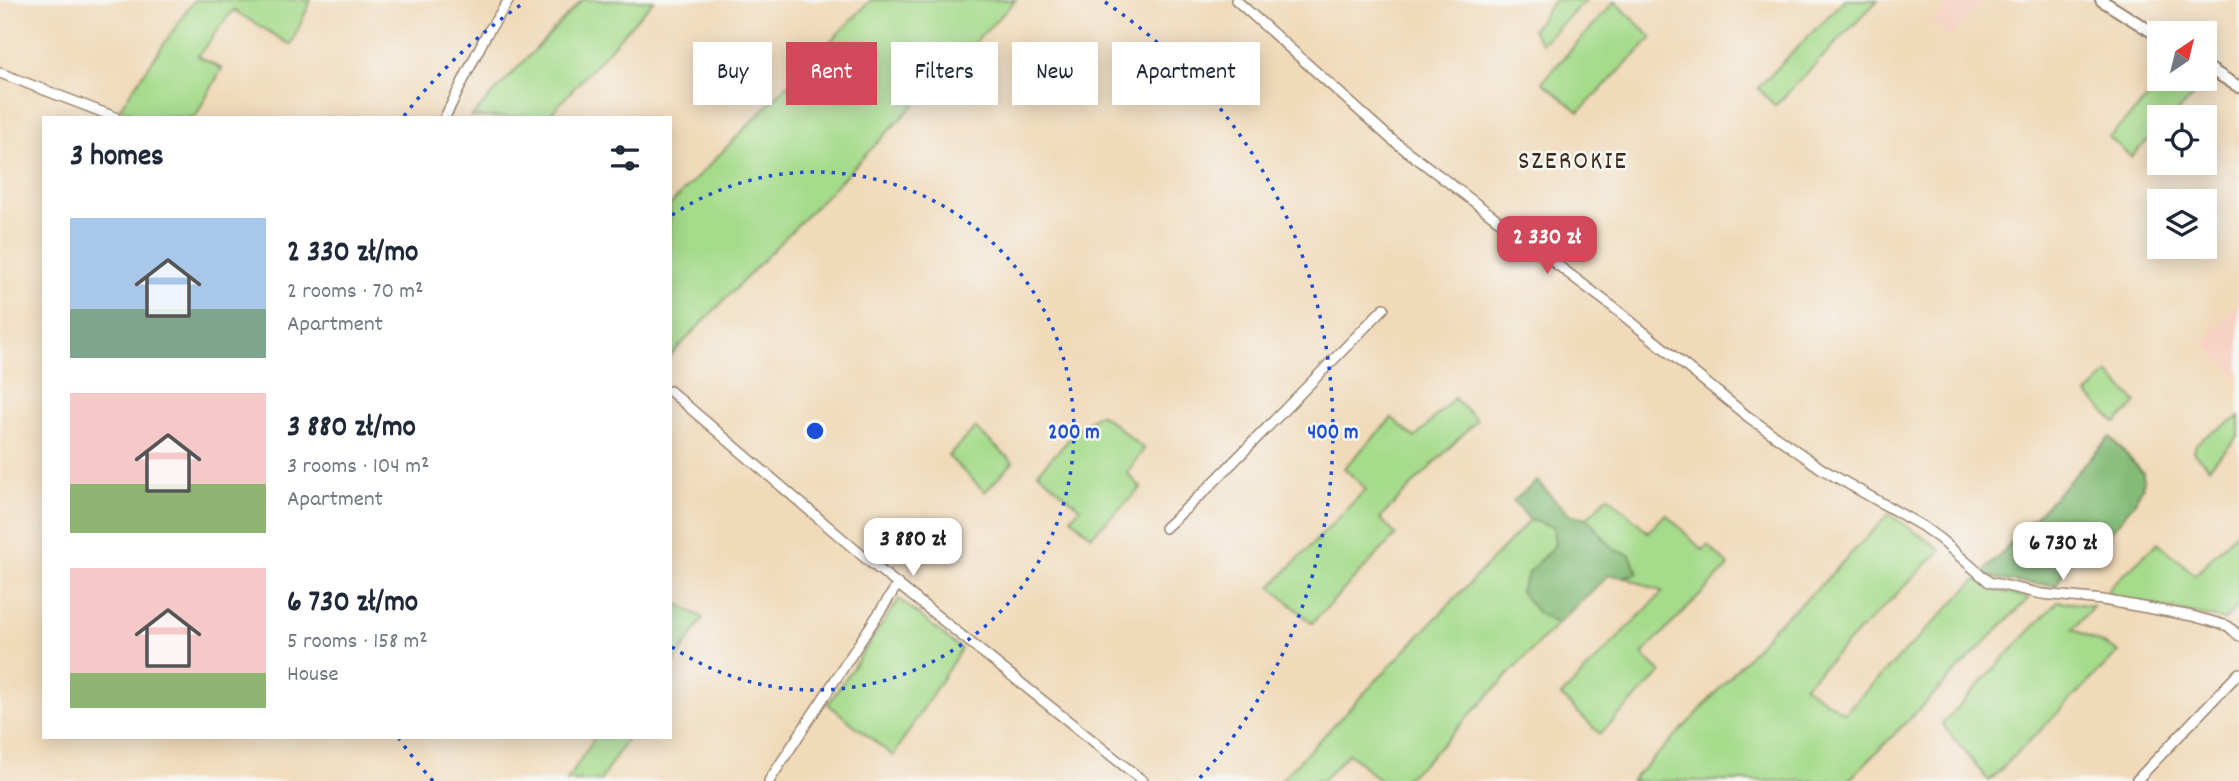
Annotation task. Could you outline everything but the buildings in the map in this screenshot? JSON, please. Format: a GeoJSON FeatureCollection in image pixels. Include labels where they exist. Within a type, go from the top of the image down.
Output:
{"type":"FeatureCollection","features":[{"type":"Feature","properties":{"kind":"main road"},"geometry":{"type":"LineString","coordinates":[[2101,0],[2147,29]]}},
{"type":"Feature","properties":{"kind":"main road"},"geometry":{"type":"LineString","coordinates":[[2217,73],[2239,87]]}},
{"type":"Feature","properties":{"kind":"street"},"geometry":{"type":"LineString","coordinates":[[445,116],[486,34],[509,0]]}},
{"type":"Feature","properties":{"kind":"street"},"geometry":{"type":"LineString","coordinates":[[1236,0],[1391,139],[1613,307],[1747,416],[1822,469],[1922,526],[1989,582],[2042,594],[2103,600],[2192,616],[2228,626],[2239,636]]}},
{"type":"Feature","properties":{"kind":"street"},"geometry":{"type":"LineString","coordinates":[[0,73],[112,116]]}},
{"type":"Feature","properties":{"kind":"street"},"geometry":{"type":"LineString","coordinates":[[1165,528],[1206,490],[1384,308]]}},
{"type":"Feature","properties":{"kind":"street"},"geometry":{"type":"LineString","coordinates":[[672,393],[898,584],[1143,781]]}},
{"type":"Feature","properties":{"kind":"street"},"geometry":{"type":"LineString","coordinates":[[769,781],[898,584]]}},
{"type":"Feature","properties":{"kind":"street"},"geometry":{"type":"LineString","coordinates":[[2136,781],[2239,673]]}},
{"type":"Feature","properties":{"kind":"shaded area"},"geometry":{"type":"Polygon","coordinates":[[[1953,0],[1985,0],[1949,38],[1933,21],[1953,0]]]}},
{"type":"Feature","properties":{"kind":"shaded area"},"geometry":{"type":"Polygon","coordinates":[[[2239,304],[2239,379],[2204,343],[2239,304]]]}},
{"type":"Feature","properties":{"kind":"green space"},"geometry":{"type":"Polygon","coordinates":[[[194,0],[311,0],[291,45],[233,10],[198,56],[222,69],[196,116],[138,116],[120,108],[194,0]]]}},
{"type":"Feature","properties":{"kind":"green space"},"geometry":{"type":"Polygon","coordinates":[[[582,0],[654,0],[549,116],[472,116],[582,0]]]}},
{"type":"Feature","properties":{"kind":"green space"},"geometry":{"type":"Polygon","coordinates":[[[871,0],[1016,0],[975,42],[891,42],[891,105],[914,105],[672,354],[672,203],[768,105],[772,105],[772,101],[786,87],[786,105],[877,105],[877,42],[830,42],[871,0]]]}},
{"type":"Feature","properties":{"kind":"green space"},"geometry":{"type":"Polygon","coordinates":[[[1555,0],[1586,0],[1542,43],[1532,30],[1555,0]]]}},
{"type":"Feature","properties":{"kind":"green space"},"geometry":{"type":"Polygon","coordinates":[[[1844,0],[1878,0],[1775,106],[1758,88],[1844,0]]]}},
{"type":"Feature","properties":{"kind":"green space"},"geometry":{"type":"Polygon","coordinates":[[[1615,1],[1652,38],[1579,112],[1542,82],[1615,1]]]}},
{"type":"Feature","properties":{"kind":"green space"},"geometry":{"type":"Polygon","coordinates":[[[2155,91],[2199,91],[2184,105],[2147,105],[2147,141],[2131,157],[2109,137],[2155,91]]]}},
{"type":"Feature","properties":{"kind":"green space"},"geometry":{"type":"Polygon","coordinates":[[[2108,373],[2137,403],[2116,423],[2087,394],[2108,373]]]}},
{"type":"Feature","properties":{"kind":"green space"},"geometry":{"type":"Polygon","coordinates":[[[1454,398],[1477,420],[1380,518],[1396,535],[1312,623],[1271,587],[1366,489],[1344,468],[1392,418],[1415,438],[1454,398]]]}},
{"type":"Feature","properties":{"kind":"green space"},"geometry":{"type":"Polygon","coordinates":[[[1099,414],[1144,449],[1127,473],[1141,488],[1091,536],[1071,518],[1080,508],[1038,472],[1083,425],[1099,414]]]}},
{"type":"Feature","properties":{"kind":"green space"},"geometry":{"type":"Polygon","coordinates":[[[2239,417],[2239,436],[2209,467],[2193,452],[2196,444],[2239,417]]]}},
{"type":"Feature","properties":{"kind":"green space"},"geometry":{"type":"Polygon","coordinates":[[[975,428],[1013,462],[985,492],[948,456],[975,428]]]}},
{"type":"Feature","properties":{"kind":"green space"},"geometry":{"type":"Polygon","coordinates":[[[2110,437],[2143,473],[2143,486],[2134,503],[2095,552],[2071,559],[2056,585],[2010,581],[1983,573],[2110,437]]]}},
{"type":"Feature","properties":{"kind":"green space"},"geometry":{"type":"Polygon","coordinates":[[[1537,481],[1568,514],[1587,518],[1613,549],[1630,555],[1638,573],[1624,577],[1609,575],[1557,624],[1537,612],[1520,591],[1529,572],[1555,545],[1553,527],[1530,520],[1513,501],[1537,481]]]}},
{"type":"Feature","properties":{"kind":"green space"},"geometry":{"type":"Polygon","coordinates":[[[1608,496],[1648,532],[1666,514],[1702,550],[1708,545],[1729,566],[1642,654],[1661,673],[1600,734],[1561,696],[1663,592],[1624,577],[1637,573],[1587,518],[1608,496]]]}},
{"type":"Feature","properties":{"kind":"green space"},"geometry":{"type":"Polygon","coordinates":[[[1889,514],[1941,550],[1804,686],[1844,713],[1976,580],[1991,589],[2029,598],[1848,781],[1631,781],[1696,715],[1775,626],[1815,591],[1889,514]]]}},
{"type":"Feature","properties":{"kind":"green space"},"geometry":{"type":"Polygon","coordinates":[[[1530,520],[1553,527],[1555,545],[1529,572],[1537,612],[1557,624],[1424,763],[1401,781],[1380,781],[1349,753],[1322,781],[1280,781],[1530,520]]]}},
{"type":"Feature","properties":{"kind":"green space"},"geometry":{"type":"Polygon","coordinates":[[[2239,529],[2239,604],[2225,620],[2110,597],[2108,589],[2158,542],[2195,575],[2239,529]]]}},
{"type":"Feature","properties":{"kind":"green space"},"geometry":{"type":"Polygon","coordinates":[[[899,599],[961,649],[893,756],[828,704],[899,599]]]}},
{"type":"Feature","properties":{"kind":"green space"},"geometry":{"type":"Polygon","coordinates":[[[2058,601],[2093,606],[2073,629],[2119,652],[1989,781],[1942,724],[2058,601]]]}},
{"type":"Feature","properties":{"kind":"green space"},"geometry":{"type":"Polygon","coordinates":[[[676,603],[703,618],[672,667],[672,608],[676,603]]]}},
{"type":"Feature","properties":{"kind":"green space"},"geometry":{"type":"Polygon","coordinates":[[[594,739],[627,739],[600,781],[567,781],[594,739]]]}},
{"type":"Feature","properties":{"kind":"district","name":"SZEROKIE"},"geometry":{"type":"Point","coordinates":[1573,162]}}]}
